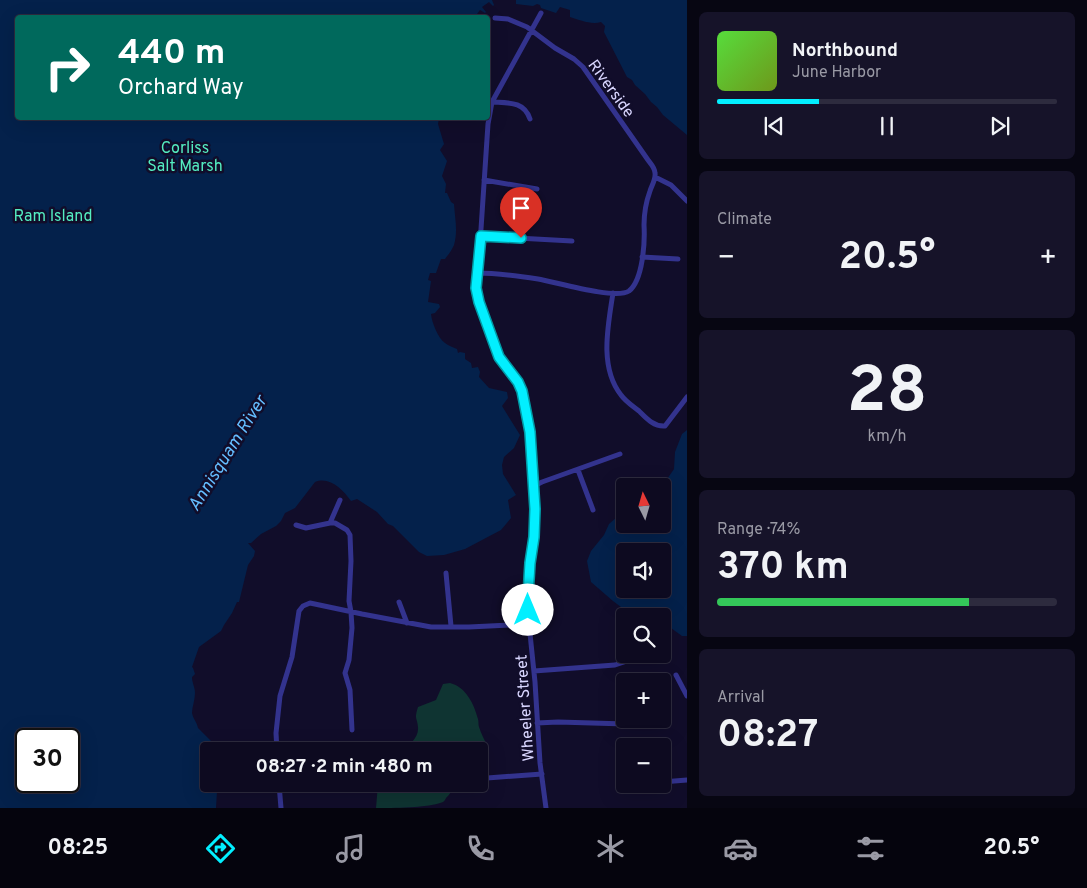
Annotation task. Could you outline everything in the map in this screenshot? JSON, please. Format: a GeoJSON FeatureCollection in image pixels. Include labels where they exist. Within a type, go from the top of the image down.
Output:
{"type":"FeatureCollection","features":[{"type":"Feature","properties":{"kind":"street","name":"Wheeler Street"},"geometry":{"type":"LineString","coordinates":[[490,113],[492,102],[541,13]]}},
{"type":"Feature","properties":{"kind":"street"},"geometry":{"type":"LineString","coordinates":[[494,18],[508,20],[532,30]]}},
{"type":"Feature","properties":{"kind":"street","name":"Riverside"},"geometry":{"type":"LineString","coordinates":[[532,30],[583,67],[648,160],[655,172],[655,177]]}},
{"type":"Feature","properties":{"kind":"street"},"geometry":{"type":"LineString","coordinates":[[492,102],[517,105],[525,109],[530,119]]}},
{"type":"Feature","properties":{"kind":"street","name":"Wheeler Street"},"geometry":{"type":"LineString","coordinates":[[489,120],[476,288],[479,302],[499,357],[518,382],[522,391],[530,432],[535,524],[528,596],[529,624],[546,808]]}},
{"type":"Feature","properties":{"kind":"street"},"geometry":{"type":"LineString","coordinates":[[477,274],[489,273],[541,280],[618,294],[626,292],[631,289],[637,278],[644,242],[645,210],[655,177],[671,185],[687,201]]}},
{"type":"Feature","properties":{"kind":"street"},"geometry":{"type":"LineString","coordinates":[[484,180],[537,189]]}},
{"type":"Feature","properties":{"kind":"street"},"geometry":{"type":"LineString","coordinates":[[481,236],[572,241]]}},
{"type":"Feature","properties":{"kind":"street"},"geometry":{"type":"LineString","coordinates":[[642,257],[678,259]]}},
{"type":"Feature","properties":{"kind":"street"},"geometry":{"type":"LineString","coordinates":[[613,293],[607,352],[611,376],[622,396],[650,422],[661,426],[665,426],[687,398]]}},
{"type":"Feature","properties":{"kind":"street"},"geometry":{"type":"LineString","coordinates":[[534,486],[620,454]]}},
{"type":"Feature","properties":{"kind":"street"},"geometry":{"type":"LineString","coordinates":[[578,470],[593,510]]}},
{"type":"Feature","properties":{"kind":"street"},"geometry":{"type":"LineString","coordinates":[[330,523],[340,500]]}},
{"type":"Feature","properties":{"kind":"street"},"geometry":{"type":"LineString","coordinates":[[296,525],[306,528],[330,523],[347,530],[350,535],[349,601],[351,645],[345,673],[350,690],[352,730]]}},
{"type":"Feature","properties":{"kind":"street"},"geometry":{"type":"LineString","coordinates":[[446,573],[451,626]]}},
{"type":"Feature","properties":{"kind":"street"},"geometry":{"type":"LineString","coordinates":[[399,602],[407,623]]}},
{"type":"Feature","properties":{"kind":"street"},"geometry":{"type":"LineString","coordinates":[[276,742],[280,696],[292,657],[299,611],[303,606],[310,603],[431,627],[529,624]]}},
{"type":"Feature","properties":{"kind":"street"},"geometry":{"type":"LineString","coordinates":[[534,671],[621,663]]}},
{"type":"Feature","properties":{"kind":"street"},"geometry":{"type":"LineString","coordinates":[[676,675],[687,696]]}},
{"type":"Feature","properties":{"kind":"street"},"geometry":{"type":"LineString","coordinates":[[537,723],[616,724]]}},
{"type":"Feature","properties":{"kind":"street"},"geometry":{"type":"LineString","coordinates":[[488,778],[542,774]]}},
{"type":"Feature","properties":{"kind":"street"},"geometry":{"type":"LineString","coordinates":[[671,781],[687,780]]}},
{"type":"Feature","properties":{"kind":"street"},"geometry":{"type":"LineString","coordinates":[[280,792],[281,808]]}},
{"type":"Feature","properties":{"kind":"green space"},"geometry":{"type":"Polygon","coordinates":[[[450,683],[456,685],[465,692],[472,702],[485,742],[412,742],[418,731],[416,716],[418,707],[436,700],[443,684],[450,683]]]}},
{"type":"Feature","properties":{"kind":"green space"},"geometry":{"type":"Polygon","coordinates":[[[377,792],[451,792],[444,801],[437,804],[376,808],[377,792]]]}},
{"type":"Feature","properties":{"kind":"water","name":"Annisquam River"},"geometry":{"type":"Polygon","coordinates":[[[0,0],[492,0],[493,6],[489,2],[482,7],[486,12],[480,10],[476,15],[15,15],[15,120],[439,120],[438,124],[444,144],[440,150],[447,161],[442,176],[446,184],[445,193],[447,193],[454,204],[456,230],[452,249],[445,259],[441,259],[436,273],[430,273],[428,280],[431,281],[428,302],[439,304],[440,307],[435,313],[431,314],[442,341],[457,349],[458,353],[465,353],[465,359],[471,363],[472,368],[478,367],[479,377],[489,388],[507,392],[508,398],[502,406],[520,435],[514,448],[504,457],[502,465],[503,474],[516,495],[508,500],[511,518],[501,530],[465,549],[444,555],[427,556],[419,552],[377,512],[357,499],[351,501],[331,482],[321,481],[315,482],[295,508],[285,513],[276,526],[261,534],[251,543],[248,543],[255,551],[248,565],[239,602],[237,602],[221,631],[199,647],[192,667],[195,674],[192,677],[195,693],[193,715],[198,728],[212,742],[200,742],[200,792],[217,792],[216,808],[0,808],[0,0]]]}},
{"type":"Feature","properties":{"kind":"water"},"geometry":{"type":"Polygon","coordinates":[[[516,0],[687,0],[687,135],[663,115],[632,80],[627,77],[604,32],[605,26],[601,22],[589,23],[570,17],[570,10],[560,7],[556,13],[541,8],[537,4],[533,6],[516,4],[516,0]]]}},
{"type":"Feature","properties":{"kind":"water"},"geometry":{"type":"Polygon","coordinates":[[[687,430],[687,636],[682,636],[671,628],[671,608],[622,608],[613,601],[591,582],[587,561],[591,551],[604,535],[609,524],[616,518],[616,533],[671,533],[671,478],[668,478],[674,469],[675,452],[682,434],[687,430]]]}},
{"type":"Feature","properties":{"kind":"route"},"geometry":{"type":"LineString","coordinates":[[521,238],[481,236],[476,288],[484,318],[499,357],[518,382],[522,391],[530,432],[535,509],[528,610]]}},
{"type":"Feature","properties":{"kind":"park label","name":"Corliss Salt Marsh"},"geometry":{"type":"Point","coordinates":[185,156]}},
{"type":"Feature","properties":{"kind":"park label","name":"Ram Island"},"geometry":{"type":"Point","coordinates":[53,215]}}]}
